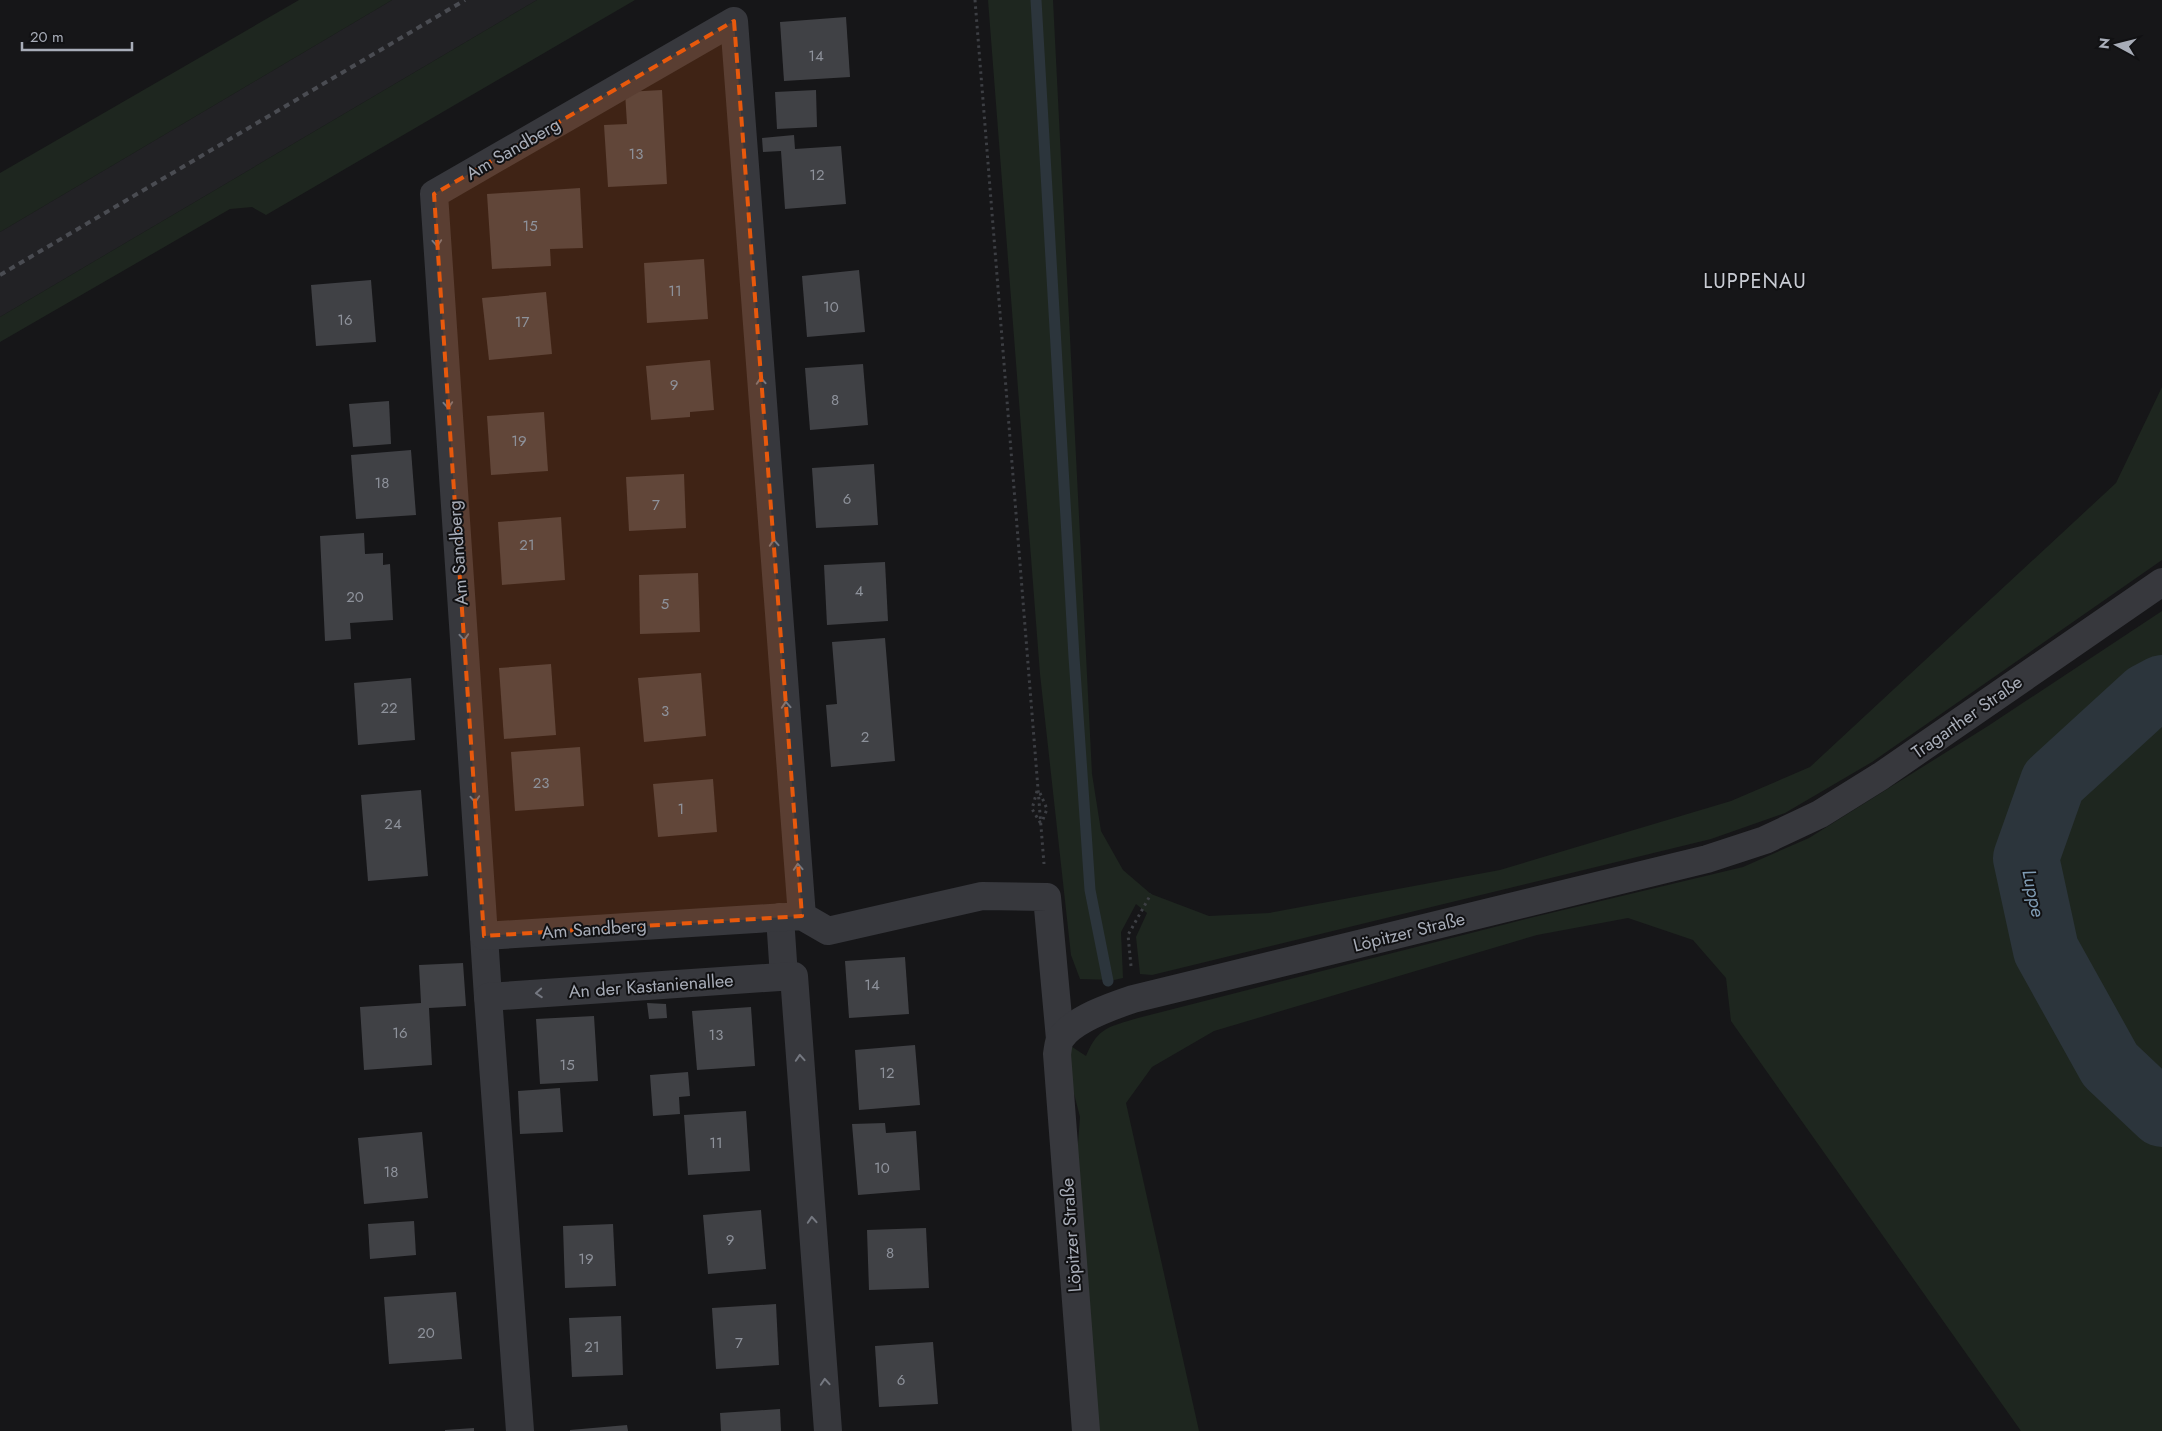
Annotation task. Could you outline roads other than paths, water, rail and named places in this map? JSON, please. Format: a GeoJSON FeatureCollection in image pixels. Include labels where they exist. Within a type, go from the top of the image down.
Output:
{"type":"FeatureCollection","features":[{"type":"Feature","properties":{"kind":"street","name":"Am Sandberg"},"geometry":{"type":"LineString","coordinates":[[734,21],[791,917],[484,936],[434,194],[734,21]]}},
{"type":"Feature","properties":{"kind":"street","name":"Tragarther Straße"},"geometry":{"type":"LineString","coordinates":[[1766,840],[1820,814],[1881,776],[2162,582]]}},
{"type":"Feature","properties":{"kind":"street","name":"Löpitzer Straße"},"geometry":{"type":"LineString","coordinates":[[1060,1039],[1077,1024],[1110,1007],[1133,999],[1707,859],[1766,840]]}},
{"type":"Feature","properties":{"kind":"street","name":"Löpitzer Straße"},"geometry":{"type":"LineString","coordinates":[[791,917],[828,931],[982,896],[1047,897],[1060,1039],[1057,1054],[1086,1431]]}},
{"type":"Feature","properties":{"kind":"street"},"geometry":{"type":"LineString","coordinates":[[791,917],[784,977],[794,976],[828,1431]]}},
{"type":"Feature","properties":{"kind":"street"},"geometry":{"type":"LineString","coordinates":[[484,936],[520,1431]]}},
{"type":"Feature","properties":{"kind":"street","name":"An der Kastanienallee"},"geometry":{"type":"LineString","coordinates":[[488,997],[784,977]]}},
{"type":"Feature","properties":{"kind":"waterway"},"geometry":{"type":"LineString","coordinates":[[1036,0],[1074,657],[1090,890],[1108,981]]}},
{"type":"Feature","properties":{"kind":"waterway","name":"Luppe"},"geometry":{"type":"LineString","coordinates":[[2162,688],[2147,696],[2053,782],[2026,858],[2046,950],[2110,1065],[2162,1114]]}},
{"type":"Feature","properties":{"kind":"railway"},"geometry":{"type":"LineString","coordinates":[[0,275],[465,0]]}},
{"type":"Feature","properties":{"kind":"district","name":"LUPPENAU"},"geometry":{"type":"Point","coordinates":[1755,281]}}]}
